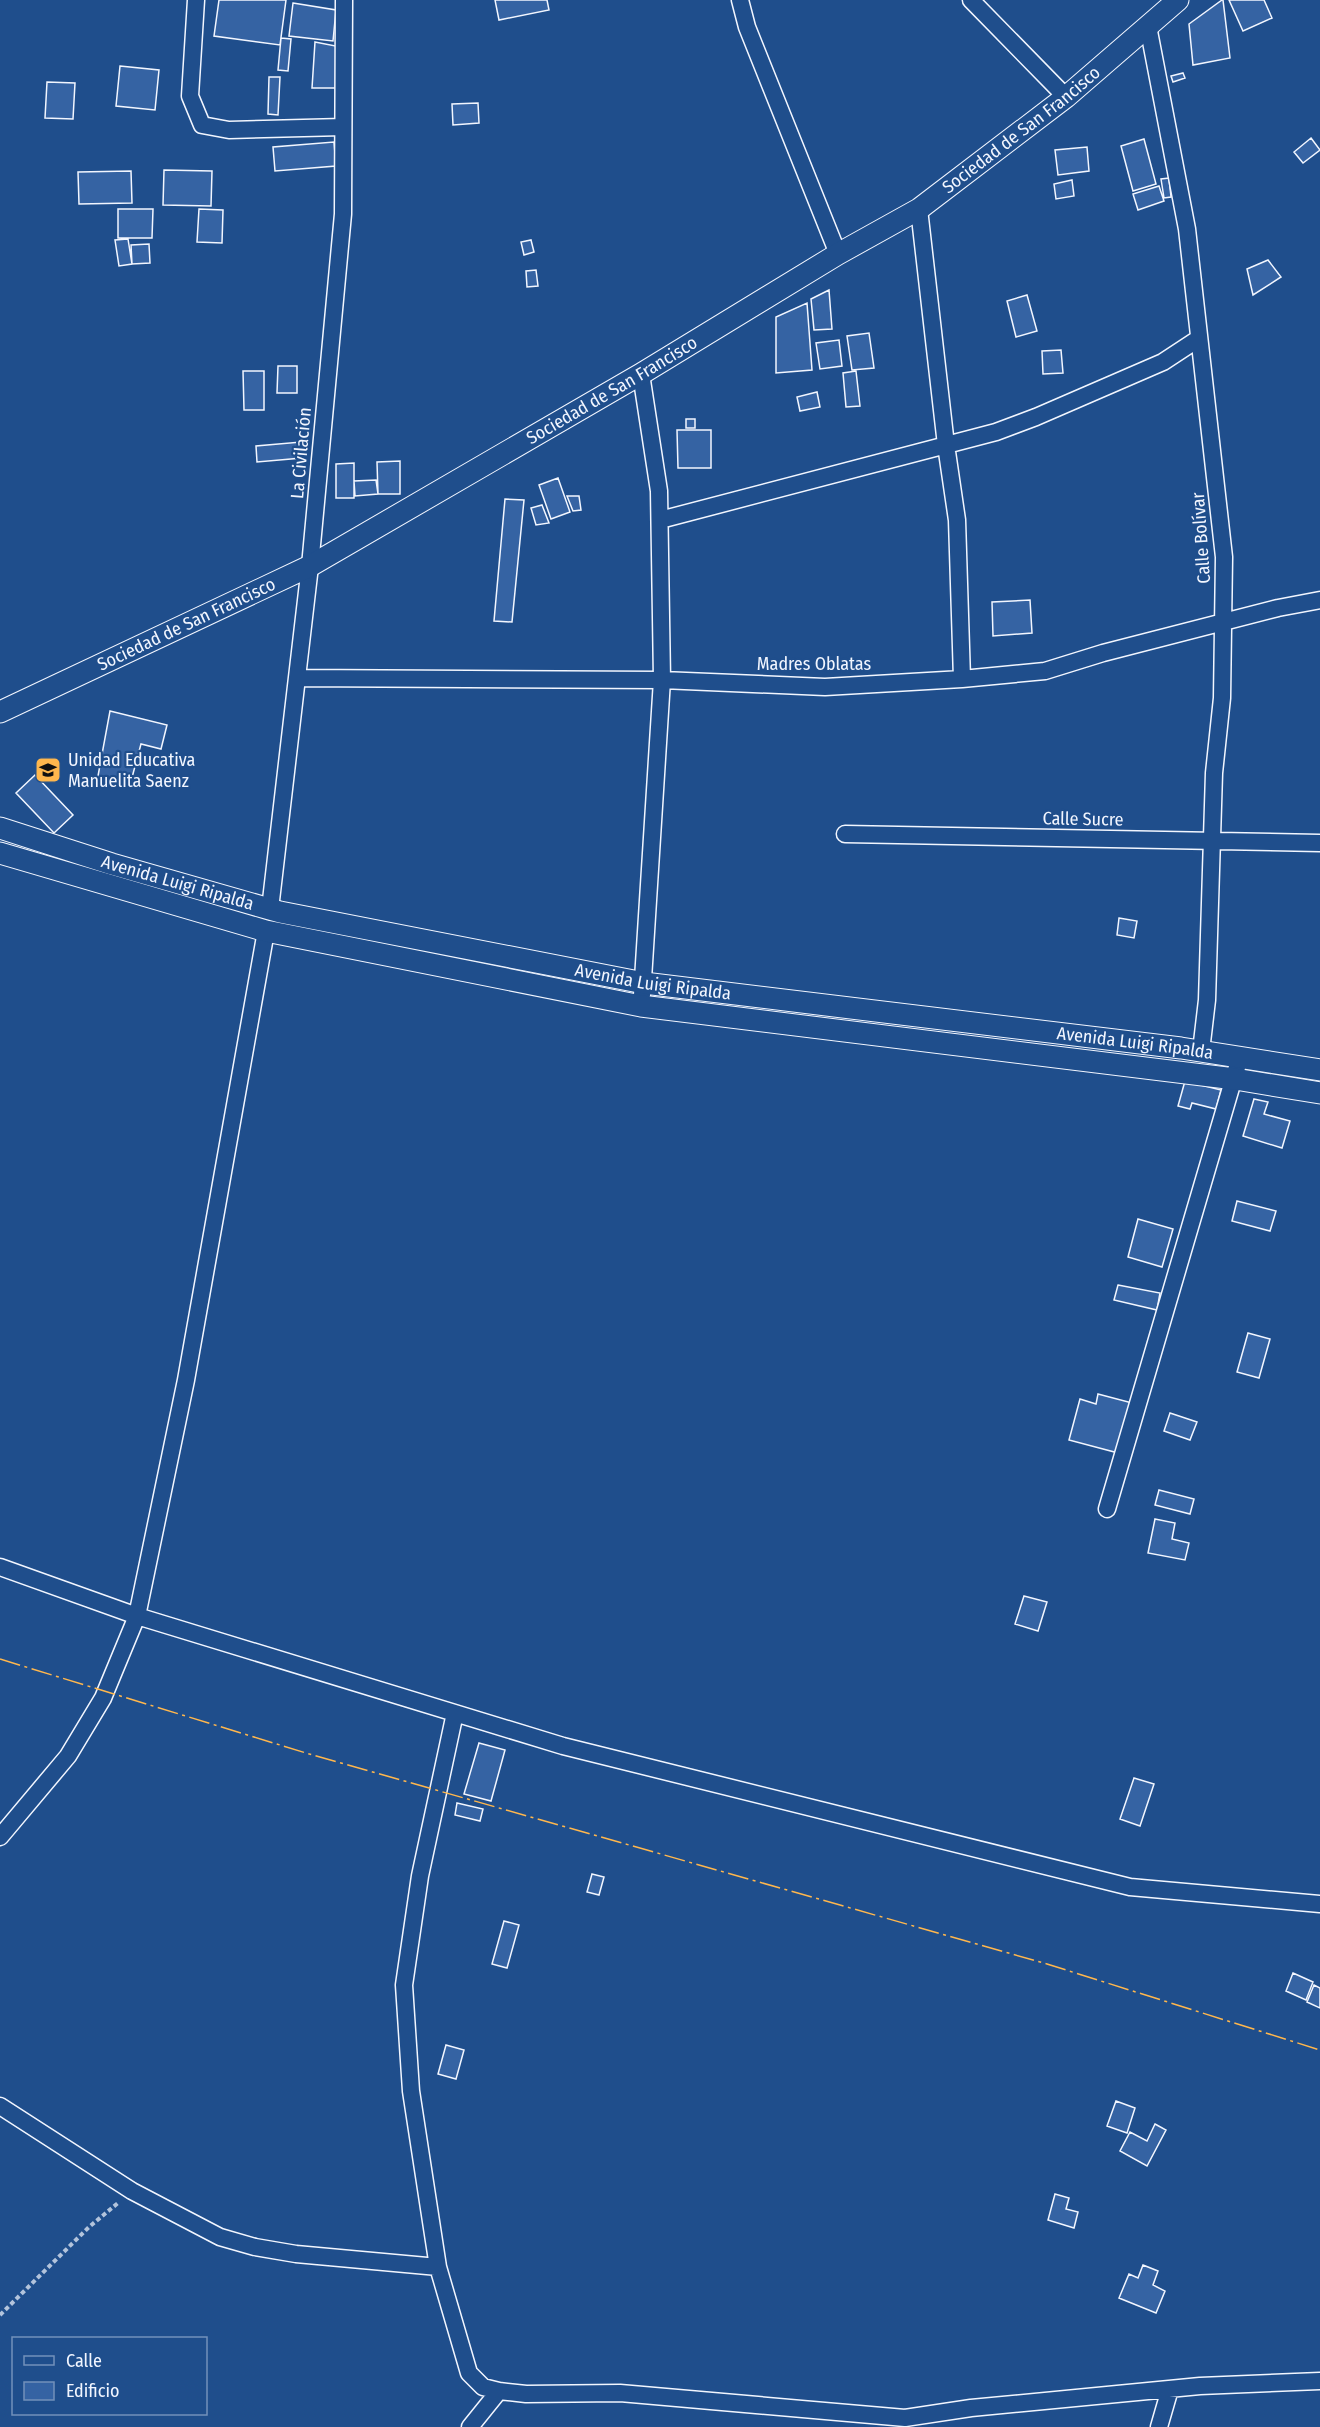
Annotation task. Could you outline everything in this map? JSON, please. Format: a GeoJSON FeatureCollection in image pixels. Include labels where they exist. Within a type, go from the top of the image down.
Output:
{"type":"FeatureCollection","features":[{"type":"Feature","properties":{"kind":"street"},"geometry":{"type":"LineString","coordinates":[[196,0],[190,96],[202,125],[229,130],[343,127]]}},
{"type":"Feature","properties":{"kind":"street","name":"La Civilación"},"geometry":{"type":"LineString","coordinates":[[270,909],[310,566],[343,214],[344,0]]}},
{"type":"Feature","properties":{"kind":"street"},"geometry":{"type":"LineString","coordinates":[[740,0],[747,27],[838,254]]}},
{"type":"Feature","properties":{"kind":"street"},"geometry":{"type":"LineString","coordinates":[[971,0],[1066,97]]}},
{"type":"Feature","properties":{"kind":"street","name":"Sociedad de San Francisco"},"geometry":{"type":"LineString","coordinates":[[0,712],[310,566],[641,374],[838,254],[919,209],[1066,97],[1178,0]]}},
{"type":"Feature","properties":{"kind":"street","name":"Calle Bolívar"},"geometry":{"type":"LineString","coordinates":[[1148,26],[1187,229],[1224,557],[1225,622],[1222,698],[1214,773],[1207,1000],[1201,1051]]}},
{"type":"Feature","properties":{"kind":"street"},"geometry":{"type":"LineString","coordinates":[[919,209],[946,445],[957,520],[962,680]]}},
{"type":"Feature","properties":{"kind":"street"},"geometry":{"type":"LineString","coordinates":[[660,520],[996,432],[1163,362],[1198,339]]}},
{"type":"Feature","properties":{"kind":"street"},"geometry":{"type":"LineString","coordinates":[[641,374],[659,491],[662,680],[641,1006]]}},
{"type":"Feature","properties":{"kind":"street","name":"Madres Oblatas"},"geometry":{"type":"LineString","coordinates":[[297,678],[662,680],[825,687],[962,680],[1045,671],[1278,608],[1320,600]]}},
{"type":"Feature","properties":{"kind":"street","name":"Avenida Luigi Ripalda"},"geometry":{"type":"LineString","coordinates":[[0,828],[112,864],[270,909],[644,983],[1201,1051],[1320,1070]]}},
{"type":"Feature","properties":{"kind":"street","name":"Calle Sucre"},"geometry":{"type":"LineString","coordinates":[[844,834],[1320,843]]}},
{"type":"Feature","properties":{"kind":"street","name":"Avenida Luigi Ripalda"},"geometry":{"type":"LineString","coordinates":[[0,853],[266,931],[641,1006],[1235,1079],[1320,1093]]}},
{"type":"Feature","properties":{"kind":"street"},"geometry":{"type":"LineString","coordinates":[[0,1837],[68,1756],[103,1698],[137,1616],[186,1380],[266,931]]}},
{"type":"Feature","properties":{"kind":"street"},"geometry":{"type":"LineString","coordinates":[[1107,1509],[1240,1057]]}},
{"type":"Feature","properties":{"kind":"street"},"geometry":{"type":"LineString","coordinates":[[0,1568],[137,1616],[563,1746],[1130,1887],[1320,1904]]}},
{"type":"Feature","properties":{"kind":"street"},"geometry":{"type":"LineString","coordinates":[[455,1713],[420,1876],[404,1985],[411,2091],[438,2267],[470,2373],[483,2387],[526,2394],[620,2393],[904,2423],[971,2408],[1170,2389],[1320,2381]]}},
{"type":"Feature","properties":{"kind":"street"},"geometry":{"type":"LineString","coordinates":[[0,2106],[132,2191],[220,2237],[255,2247],[296,2254],[438,2267]]}},
{"type":"Feature","properties":{"kind":"street"},"geometry":{"type":"LineString","coordinates":[[1159,2427],[1170,2389]]}},
{"type":"Feature","properties":{"kind":"street"},"geometry":{"type":"LineString","coordinates":[[470,2427],[499,2391]]}},
{"type":"Feature","properties":{"kind":"path"},"geometry":{"type":"LineString","coordinates":[[0,2315],[89,2227],[132,2191]]}},
{"type":"Feature","properties":{"kind":"building"},"geometry":{"type":"Polygon","coordinates":[[[219,0],[286,0],[280,45],[214,36],[219,0]]]}},
{"type":"Feature","properties":{"kind":"building"},"geometry":{"type":"Polygon","coordinates":[[[495,0],[547,0],[549,10],[499,20],[495,0]]]}},
{"type":"Feature","properties":{"kind":"building"},"geometry":{"type":"Polygon","coordinates":[[[1222,0],[1230,58],[1193,65],[1189,24],[1222,0]]]}},
{"type":"Feature","properties":{"kind":"building"},"geometry":{"type":"Polygon","coordinates":[[[1229,0],[1264,0],[1272,18],[1243,31],[1229,0]]]}},
{"type":"Feature","properties":{"kind":"building"},"geometry":{"type":"Polygon","coordinates":[[[293,3],[336,10],[333,41],[289,36],[293,3]]]}},
{"type":"Feature","properties":{"kind":"building"},"geometry":{"type":"Polygon","coordinates":[[[281,38],[291,39],[288,71],[278,70],[281,38]]]}},
{"type":"Feature","properties":{"kind":"building"},"geometry":{"type":"Polygon","coordinates":[[[315,42],[341,47],[342,88],[312,88],[315,42]]]}},
{"type":"Feature","properties":{"kind":"building"},"geometry":{"type":"Polygon","coordinates":[[[120,66],[159,70],[155,110],[116,106],[120,66]]]}},
{"type":"Feature","properties":{"kind":"building"},"geometry":{"type":"Polygon","coordinates":[[[1183,73],[1185,78],[1173,82],[1171,76],[1183,73]]]}},
{"type":"Feature","properties":{"kind":"building"},"geometry":{"type":"Polygon","coordinates":[[[269,77],[280,77],[278,115],[268,114],[269,77]]]}},
{"type":"Feature","properties":{"kind":"building"},"geometry":{"type":"Polygon","coordinates":[[[47,82],[75,83],[73,119],[45,118],[47,82]]]}},
{"type":"Feature","properties":{"kind":"building"},"geometry":{"type":"Polygon","coordinates":[[[478,103],[479,123],[453,125],[452,104],[478,103]]]}},
{"type":"Feature","properties":{"kind":"building"},"geometry":{"type":"Polygon","coordinates":[[[1311,138],[1320,150],[1303,163],[1294,152],[1311,138]]]}},
{"type":"Feature","properties":{"kind":"building"},"geometry":{"type":"Polygon","coordinates":[[[1144,139],[1156,184],[1133,191],[1121,146],[1144,139]]]}},
{"type":"Feature","properties":{"kind":"building"},"geometry":{"type":"Polygon","coordinates":[[[334,142],[336,166],[275,171],[273,147],[334,142]]]}},
{"type":"Feature","properties":{"kind":"building"},"geometry":{"type":"Polygon","coordinates":[[[1087,147],[1089,171],[1058,175],[1055,150],[1087,147]]]}},
{"type":"Feature","properties":{"kind":"building"},"geometry":{"type":"Polygon","coordinates":[[[164,170],[212,171],[211,206],[163,205],[164,170]]]}},
{"type":"Feature","properties":{"kind":"building"},"geometry":{"type":"Polygon","coordinates":[[[131,171],[132,203],[79,204],[78,172],[131,171]]]}},
{"type":"Feature","properties":{"kind":"building"},"geometry":{"type":"Polygon","coordinates":[[[1169,178],[1171,197],[1164,198],[1161,179],[1169,178]]]}},
{"type":"Feature","properties":{"kind":"building"},"geometry":{"type":"Polygon","coordinates":[[[1072,180],[1074,196],[1056,199],[1054,184],[1072,180]]]}},
{"type":"Feature","properties":{"kind":"building"},"geometry":{"type":"Polygon","coordinates":[[[1159,186],[1164,201],[1138,210],[1133,194],[1159,186]]]}},
{"type":"Feature","properties":{"kind":"building"},"geometry":{"type":"Polygon","coordinates":[[[118,209],[153,209],[152,238],[118,238],[118,209]]]}},
{"type":"Feature","properties":{"kind":"building"},"geometry":{"type":"Polygon","coordinates":[[[199,209],[223,210],[222,243],[197,242],[199,209]]]}},
{"type":"Feature","properties":{"kind":"building"},"geometry":{"type":"Polygon","coordinates":[[[128,239],[132,264],[119,266],[115,240],[128,239]]]}},
{"type":"Feature","properties":{"kind":"building"},"geometry":{"type":"Polygon","coordinates":[[[531,240],[534,252],[524,255],[521,242],[531,240]]]}},
{"type":"Feature","properties":{"kind":"building"},"geometry":{"type":"Polygon","coordinates":[[[149,244],[150,263],[132,264],[131,245],[149,244]]]}},
{"type":"Feature","properties":{"kind":"building"},"geometry":{"type":"Polygon","coordinates":[[[1268,260],[1281,277],[1253,295],[1247,269],[1268,260]]]}},
{"type":"Feature","properties":{"kind":"building"},"geometry":{"type":"Polygon","coordinates":[[[536,270],[538,286],[527,287],[526,271],[536,270]]]}},
{"type":"Feature","properties":{"kind":"building"},"geometry":{"type":"Polygon","coordinates":[[[829,290],[832,329],[814,330],[811,299],[829,290]]]}},
{"type":"Feature","properties":{"kind":"building"},"geometry":{"type":"Polygon","coordinates":[[[1027,295],[1037,331],[1016,337],[1007,301],[1027,295]]]}},
{"type":"Feature","properties":{"kind":"building"},"geometry":{"type":"Polygon","coordinates":[[[807,303],[812,370],[776,373],[776,317],[807,303]]]}},
{"type":"Feature","properties":{"kind":"building"},"geometry":{"type":"Polygon","coordinates":[[[869,333],[874,368],[852,370],[847,336],[869,333]]]}},
{"type":"Feature","properties":{"kind":"building"},"geometry":{"type":"Polygon","coordinates":[[[839,340],[842,366],[820,369],[816,343],[839,340]]]}},
{"type":"Feature","properties":{"kind":"building"},"geometry":{"type":"Polygon","coordinates":[[[1061,350],[1063,373],[1043,374],[1042,351],[1061,350]]]}},
{"type":"Feature","properties":{"kind":"building"},"geometry":{"type":"Polygon","coordinates":[[[278,366],[297,366],[297,393],[277,393],[278,366]]]}},
{"type":"Feature","properties":{"kind":"building"},"geometry":{"type":"Polygon","coordinates":[[[243,371],[264,371],[264,410],[244,410],[243,371]]]}},
{"type":"Feature","properties":{"kind":"building"},"geometry":{"type":"Polygon","coordinates":[[[856,371],[860,406],[846,407],[843,373],[856,371]]]}},
{"type":"Feature","properties":{"kind":"building"},"geometry":{"type":"Polygon","coordinates":[[[817,392],[820,407],[800,411],[797,397],[817,392]]]}},
{"type":"Feature","properties":{"kind":"building"},"geometry":{"type":"Polygon","coordinates":[[[686,419],[695,419],[695,428],[686,428],[686,419]]]}},
{"type":"Feature","properties":{"kind":"building"},"geometry":{"type":"Polygon","coordinates":[[[677,430],[711,430],[711,468],[678,468],[677,430]]]}},
{"type":"Feature","properties":{"kind":"building"},"geometry":{"type":"Polygon","coordinates":[[[301,442],[302,458],[257,462],[256,446],[301,442]]]}},
{"type":"Feature","properties":{"kind":"building"},"geometry":{"type":"Polygon","coordinates":[[[400,461],[400,494],[378,494],[377,462],[400,461]]]}},
{"type":"Feature","properties":{"kind":"building"},"geometry":{"type":"Polygon","coordinates":[[[354,463],[354,498],[336,498],[336,464],[354,463]]]}},
{"type":"Feature","properties":{"kind":"building"},"geometry":{"type":"Polygon","coordinates":[[[558,478],[570,512],[551,519],[539,485],[558,478]]]}},
{"type":"Feature","properties":{"kind":"building"},"geometry":{"type":"Polygon","coordinates":[[[376,480],[378,494],[355,496],[354,481],[376,480]]]}},
{"type":"Feature","properties":{"kind":"building"},"geometry":{"type":"Polygon","coordinates":[[[567,496],[579,496],[581,510],[573,511],[567,496]]]}},
{"type":"Feature","properties":{"kind":"building"},"geometry":{"type":"Polygon","coordinates":[[[505,499],[524,500],[512,622],[494,621],[505,499]]]}},
{"type":"Feature","properties":{"kind":"building"},"geometry":{"type":"Polygon","coordinates":[[[542,505],[549,523],[536,525],[531,508],[542,505]]]}},
{"type":"Feature","properties":{"kind":"building"},"geometry":{"type":"Polygon","coordinates":[[[1030,600],[1032,633],[993,636],[992,602],[1030,600]]]}},
{"type":"Feature","properties":{"kind":"building"},"geometry":{"type":"Polygon","coordinates":[[[110,711],[167,725],[161,749],[141,744],[130,785],[98,776],[110,711]]]}},
{"type":"Feature","properties":{"kind":"building"},"geometry":{"type":"Polygon","coordinates":[[[35,775],[73,815],[54,833],[16,793],[35,775]]]}},
{"type":"Feature","properties":{"kind":"building"},"geometry":{"type":"Polygon","coordinates":[[[1119,918],[1137,921],[1134,938],[1117,935],[1119,918]]]}},
{"type":"Feature","properties":{"kind":"building"},"geometry":{"type":"Polygon","coordinates":[[[1185,1081],[1221,1090],[1216,1109],[1192,1103],[1190,1109],[1178,1106],[1185,1081]]]}},
{"type":"Feature","properties":{"kind":"building"},"geometry":{"type":"Polygon","coordinates":[[[1254,1099],[1268,1102],[1264,1114],[1290,1121],[1282,1148],[1243,1136],[1254,1099]]]}},
{"type":"Feature","properties":{"kind":"building"},"geometry":{"type":"Polygon","coordinates":[[[1237,1201],[1276,1211],[1270,1231],[1232,1221],[1237,1201]]]}},
{"type":"Feature","properties":{"kind":"building"},"geometry":{"type":"Polygon","coordinates":[[[1138,1219],[1173,1229],[1162,1267],[1128,1257],[1138,1219]]]}},
{"type":"Feature","properties":{"kind":"building"},"geometry":{"type":"Polygon","coordinates":[[[1118,1285],[1160,1293],[1157,1310],[1114,1300],[1118,1285]]]}},
{"type":"Feature","properties":{"kind":"building"},"geometry":{"type":"Polygon","coordinates":[[[1248,1333],[1270,1339],[1259,1378],[1237,1372],[1248,1333]]]}},
{"type":"Feature","properties":{"kind":"building"},"geometry":{"type":"Polygon","coordinates":[[[1098,1394],[1136,1404],[1122,1454],[1069,1440],[1080,1399],[1096,1404],[1098,1394]]]}},
{"type":"Feature","properties":{"kind":"building"},"geometry":{"type":"Polygon","coordinates":[[[1170,1413],[1197,1422],[1190,1440],[1164,1431],[1170,1413]]]}},
{"type":"Feature","properties":{"kind":"building"},"geometry":{"type":"Polygon","coordinates":[[[1159,1490],[1194,1499],[1190,1514],[1155,1505],[1159,1490]]]}},
{"type":"Feature","properties":{"kind":"building"},"geometry":{"type":"Polygon","coordinates":[[[1155,1519],[1175,1523],[1172,1539],[1189,1543],[1185,1560],[1148,1553],[1155,1519]]]}},
{"type":"Feature","properties":{"kind":"building"},"geometry":{"type":"Polygon","coordinates":[[[1024,1596],[1047,1602],[1038,1631],[1015,1624],[1024,1596]]]}},
{"type":"Feature","properties":{"kind":"building"},"geometry":{"type":"Polygon","coordinates":[[[479,1743],[505,1750],[491,1801],[464,1794],[479,1743]]]}},
{"type":"Feature","properties":{"kind":"building"},"geometry":{"type":"Polygon","coordinates":[[[1134,1778],[1154,1784],[1140,1826],[1120,1819],[1134,1778]]]}},
{"type":"Feature","properties":{"kind":"building"},"geometry":{"type":"Polygon","coordinates":[[[457,1803],[483,1809],[480,1821],[455,1815],[457,1803]]]}},
{"type":"Feature","properties":{"kind":"building"},"geometry":{"type":"Polygon","coordinates":[[[592,1874],[604,1877],[599,1895],[587,1892],[592,1874]]]}},
{"type":"Feature","properties":{"kind":"building"},"geometry":{"type":"Polygon","coordinates":[[[504,1921],[519,1925],[507,1968],[492,1964],[504,1921]]]}},
{"type":"Feature","properties":{"kind":"building"},"geometry":{"type":"Polygon","coordinates":[[[1293,1973],[1313,1982],[1306,2000],[1286,1991],[1293,1973]]]}},
{"type":"Feature","properties":{"kind":"building"},"geometry":{"type":"Polygon","coordinates":[[[1314,1985],[1320,1988],[1320,2008],[1307,2002],[1314,1985]]]}},
{"type":"Feature","properties":{"kind":"building"},"geometry":{"type":"Polygon","coordinates":[[[446,2045],[464,2050],[456,2079],[438,2074],[446,2045]]]}},
{"type":"Feature","properties":{"kind":"building"},"geometry":{"type":"Polygon","coordinates":[[[1116,2101],[1135,2108],[1127,2133],[1107,2126],[1116,2101]]]}},
{"type":"Feature","properties":{"kind":"building"},"geometry":{"type":"Polygon","coordinates":[[[1155,2124],[1166,2130],[1147,2166],[1120,2151],[1130,2132],[1147,2141],[1155,2124]]]}},
{"type":"Feature","properties":{"kind":"building"},"geometry":{"type":"Polygon","coordinates":[[[1055,2194],[1069,2198],[1066,2209],[1078,2212],[1074,2228],[1048,2220],[1055,2194]]]}},
{"type":"Feature","properties":{"kind":"building"},"geometry":{"type":"Polygon","coordinates":[[[1143,2265],[1158,2271],[1153,2285],[1165,2291],[1156,2313],[1119,2298],[1129,2274],[1138,2278],[1143,2265]]]}},
{"type":"Feature","properties":{"kind":"power"},"geometry":{"type":"LineString","coordinates":[[0,1659],[306,1753],[1047,1964],[1320,2050]]}},
{"type":"Feature","properties":{"kind":"place","name":"Unidad Educativa Manuelita Saenz"},"geometry":{"type":"Point","coordinates":[48,770]}}]}
